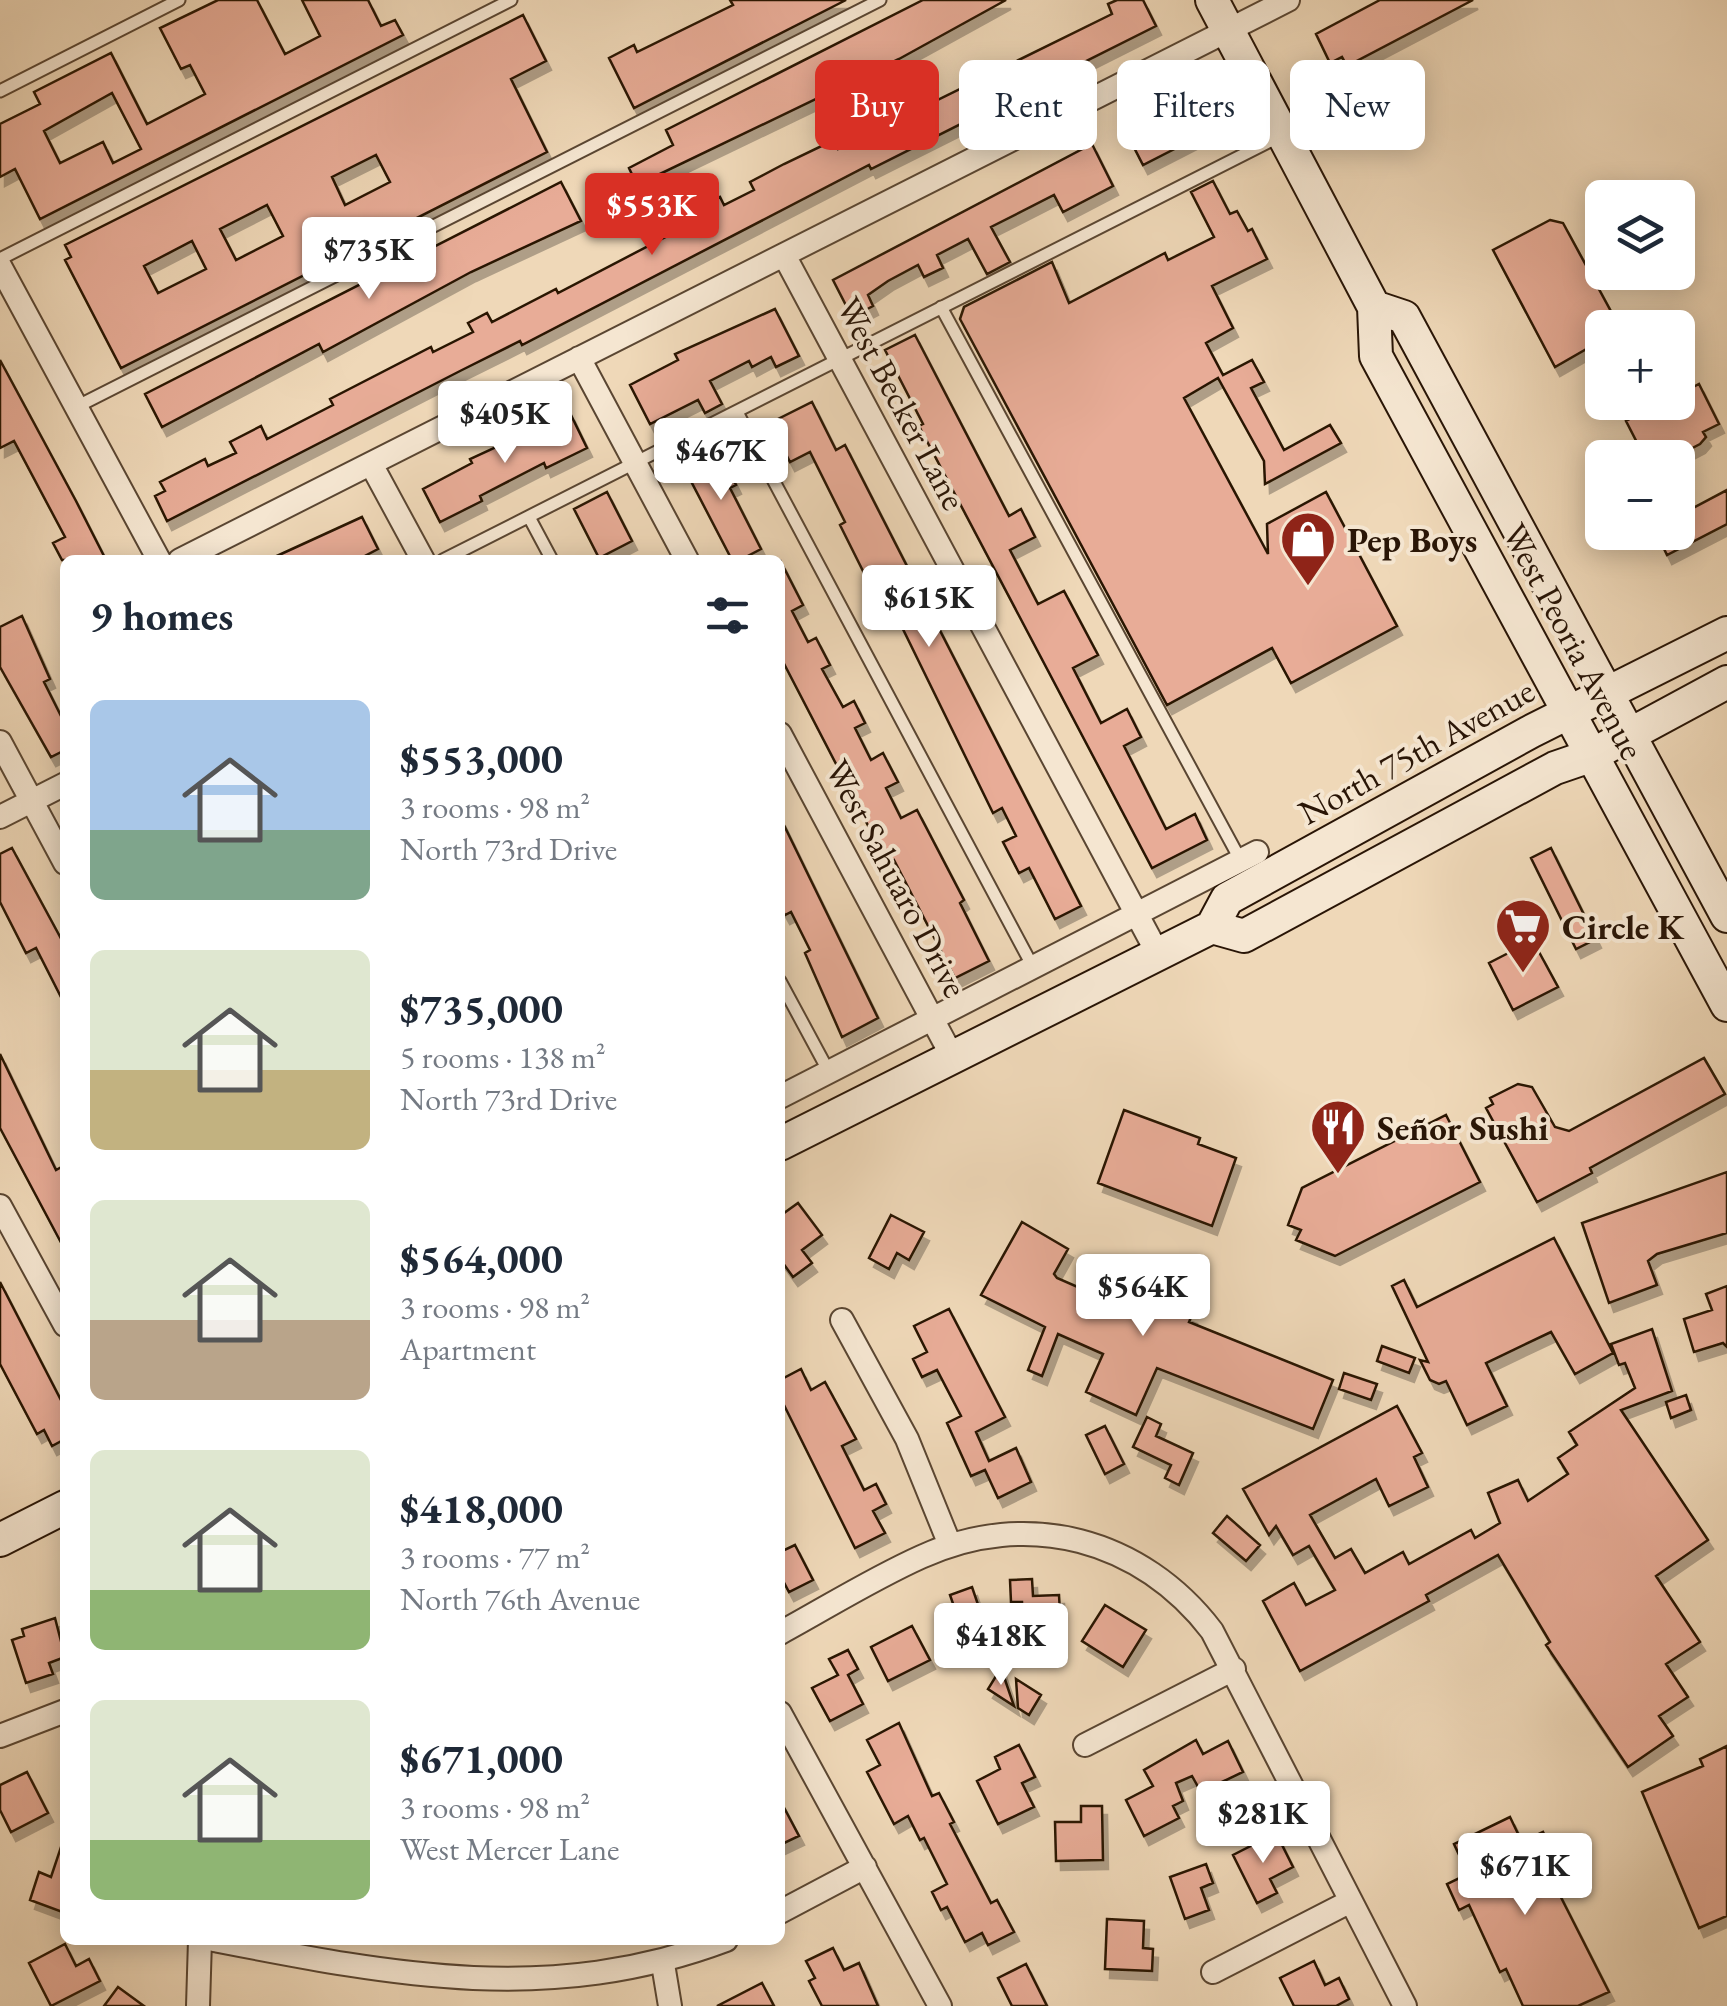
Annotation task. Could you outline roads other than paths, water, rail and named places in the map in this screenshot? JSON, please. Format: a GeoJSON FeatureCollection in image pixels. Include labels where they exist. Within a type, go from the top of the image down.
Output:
{"type":"FeatureCollection","features":[{"type":"Feature","properties":{"kind":"main road","name":"West Peoria Avenue"},"geometry":{"type":"LineString","coordinates":[[1212,0],[1374,307],[1376,356],[1727,1005]]}},
{"type":"Feature","properties":{"kind":"main road","name":"West Peoria Avenue"},"geometry":{"type":"LineString","coordinates":[[1374,307],[1404,317],[1727,916]]}},
{"type":"Feature","properties":{"kind":"main road"},"geometry":{"type":"LineString","coordinates":[[1411,422],[1451,400]]}},
{"type":"Feature","properties":{"kind":"main road","name":"North 75th Avenue"},"geometry":{"type":"LineString","coordinates":[[785,1141],[1212,928],[1227,899],[1567,714],[1727,634]]}},
{"type":"Feature","properties":{"kind":"main road"},"geometry":{"type":"LineString","coordinates":[[1254,931],[1555,768],[1590,756],[1727,682]]}},
{"type":"Feature","properties":{"kind":"main road"},"geometry":{"type":"LineString","coordinates":[[1254,931],[1259,912],[1304,877],[1301,860]]}},
{"type":"Feature","properties":{"kind":"main road","name":"North 75th Avenue"},"geometry":{"type":"LineString","coordinates":[[1212,928],[1244,936],[1254,931]]}},
{"type":"Feature","properties":{"kind":"main road"},"geometry":{"type":"LineString","coordinates":[[0,1540],[60,1510]]}},
{"type":"Feature","properties":{"kind":"street"},"geometry":{"type":"LineString","coordinates":[[190,555],[1228,30],[1273,3]]}},
{"type":"Feature","properties":{"kind":"street","name":"West Becker Lane"},"geometry":{"type":"LineString","coordinates":[[784,255],[1158,954]]}},
{"type":"Feature","properties":{"kind":"street"},"geometry":{"type":"LineString","coordinates":[[0,263],[155,555]]}},
{"type":"Feature","properties":{"kind":"street"},"geometry":{"type":"LineString","coordinates":[[579,358],[684,555]]}},
{"type":"Feature","properties":{"kind":"street"},"geometry":{"type":"LineString","coordinates":[[371,464],[419,555]]}},
{"type":"Feature","properties":{"kind":"street"},"geometry":{"type":"LineString","coordinates":[[0,742],[60,854]]}},
{"type":"Feature","properties":{"kind":"street","name":"West Sahuaro Drive"},"geometry":{"type":"LineString","coordinates":[[785,743],[952,1056]]}},
{"type":"Feature","properties":{"kind":"street"},"geometry":{"type":"LineString","coordinates":[[0,817],[60,787]]}},
{"type":"Feature","properties":{"kind":"street"},"geometry":{"type":"LineString","coordinates":[[785,1094],[1249,856]]}},
{"type":"Feature","properties":{"kind":"street"},"geometry":{"type":"LineString","coordinates":[[0,1206],[60,1317]]}},
{"type":"Feature","properties":{"kind":"street"},"geometry":{"type":"LineString","coordinates":[[842,1320],[907,1439],[950,1546]]}},
{"type":"Feature","properties":{"kind":"street"},"geometry":{"type":"LineString","coordinates":[[785,1631],[950,1546],[986,1536],[1039,1532],[1102,1546],[1162,1580],[1193,1606],[1234,1669],[1405,2006]]}},
{"type":"Feature","properties":{"kind":"street"},"geometry":{"type":"LineString","coordinates":[[1084,1745],[1234,1669]]}},
{"type":"Feature","properties":{"kind":"street"},"geometry":{"type":"LineString","coordinates":[[0,1736],[60,1713]]}},
{"type":"Feature","properties":{"kind":"street"},"geometry":{"type":"LineString","coordinates":[[785,1721],[940,2006]]}},
{"type":"Feature","properties":{"kind":"street"},"geometry":{"type":"LineString","coordinates":[[785,1909],[865,1867]]}},
{"type":"Feature","properties":{"kind":"street"},"geometry":{"type":"LineString","coordinates":[[1213,1972],[1352,1901]]}},
{"type":"Feature","properties":{"kind":"street"},"geometry":{"type":"LineString","coordinates":[[198,2006],[200,1945]]}},
{"type":"Feature","properties":{"kind":"street"},"geometry":{"type":"LineString","coordinates":[[242,1945],[467,1985],[570,1985],[663,1964],[713,1945]]}},
{"type":"Feature","properties":{"kind":"street"},"geometry":{"type":"LineString","coordinates":[[663,1964],[670,2006]]}},
{"type":"Feature","properties":{"kind":"lane"},"geometry":{"type":"LineString","coordinates":[[0,91],[179,0]]}},
{"type":"Feature","properties":{"kind":"lane"},"geometry":{"type":"LineString","coordinates":[[0,263],[511,0]]}},
{"type":"Feature","properties":{"kind":"lane"},"geometry":{"type":"LineString","coordinates":[[76,408],[880,0]]}},
{"type":"Feature","properties":{"kind":"lane"},"geometry":{"type":"LineString","coordinates":[[453,555],[1284,134]]}},
{"type":"Feature","properties":{"kind":"lane"},"geometry":{"type":"LineString","coordinates":[[941,307],[1249,856]]}},
{"type":"Feature","properties":{"kind":"lane"},"geometry":{"type":"LineString","coordinates":[[737,412],[1033,967]]}},
{"type":"Feature","properties":{"kind":"lane"},"geometry":{"type":"LineString","coordinates":[[528,517],[549,555]]}},
{"type":"Feature","properties":{"kind":"lane"},"geometry":{"type":"LineString","coordinates":[[785,990],[829,1072]]}},
{"type":"Feature","properties":{"kind":"place","name":"Pep Boys"},"geometry":{"type":"Point","coordinates":[1308,588]}},
{"type":"Feature","properties":{"kind":"place","name":"Circle K"},"geometry":{"type":"Point","coordinates":[1523,975]}},
{"type":"Feature","properties":{"kind":"place","name":"Señor Sushi"},"geometry":{"type":"Point","coordinates":[1338,1176]}}]}
